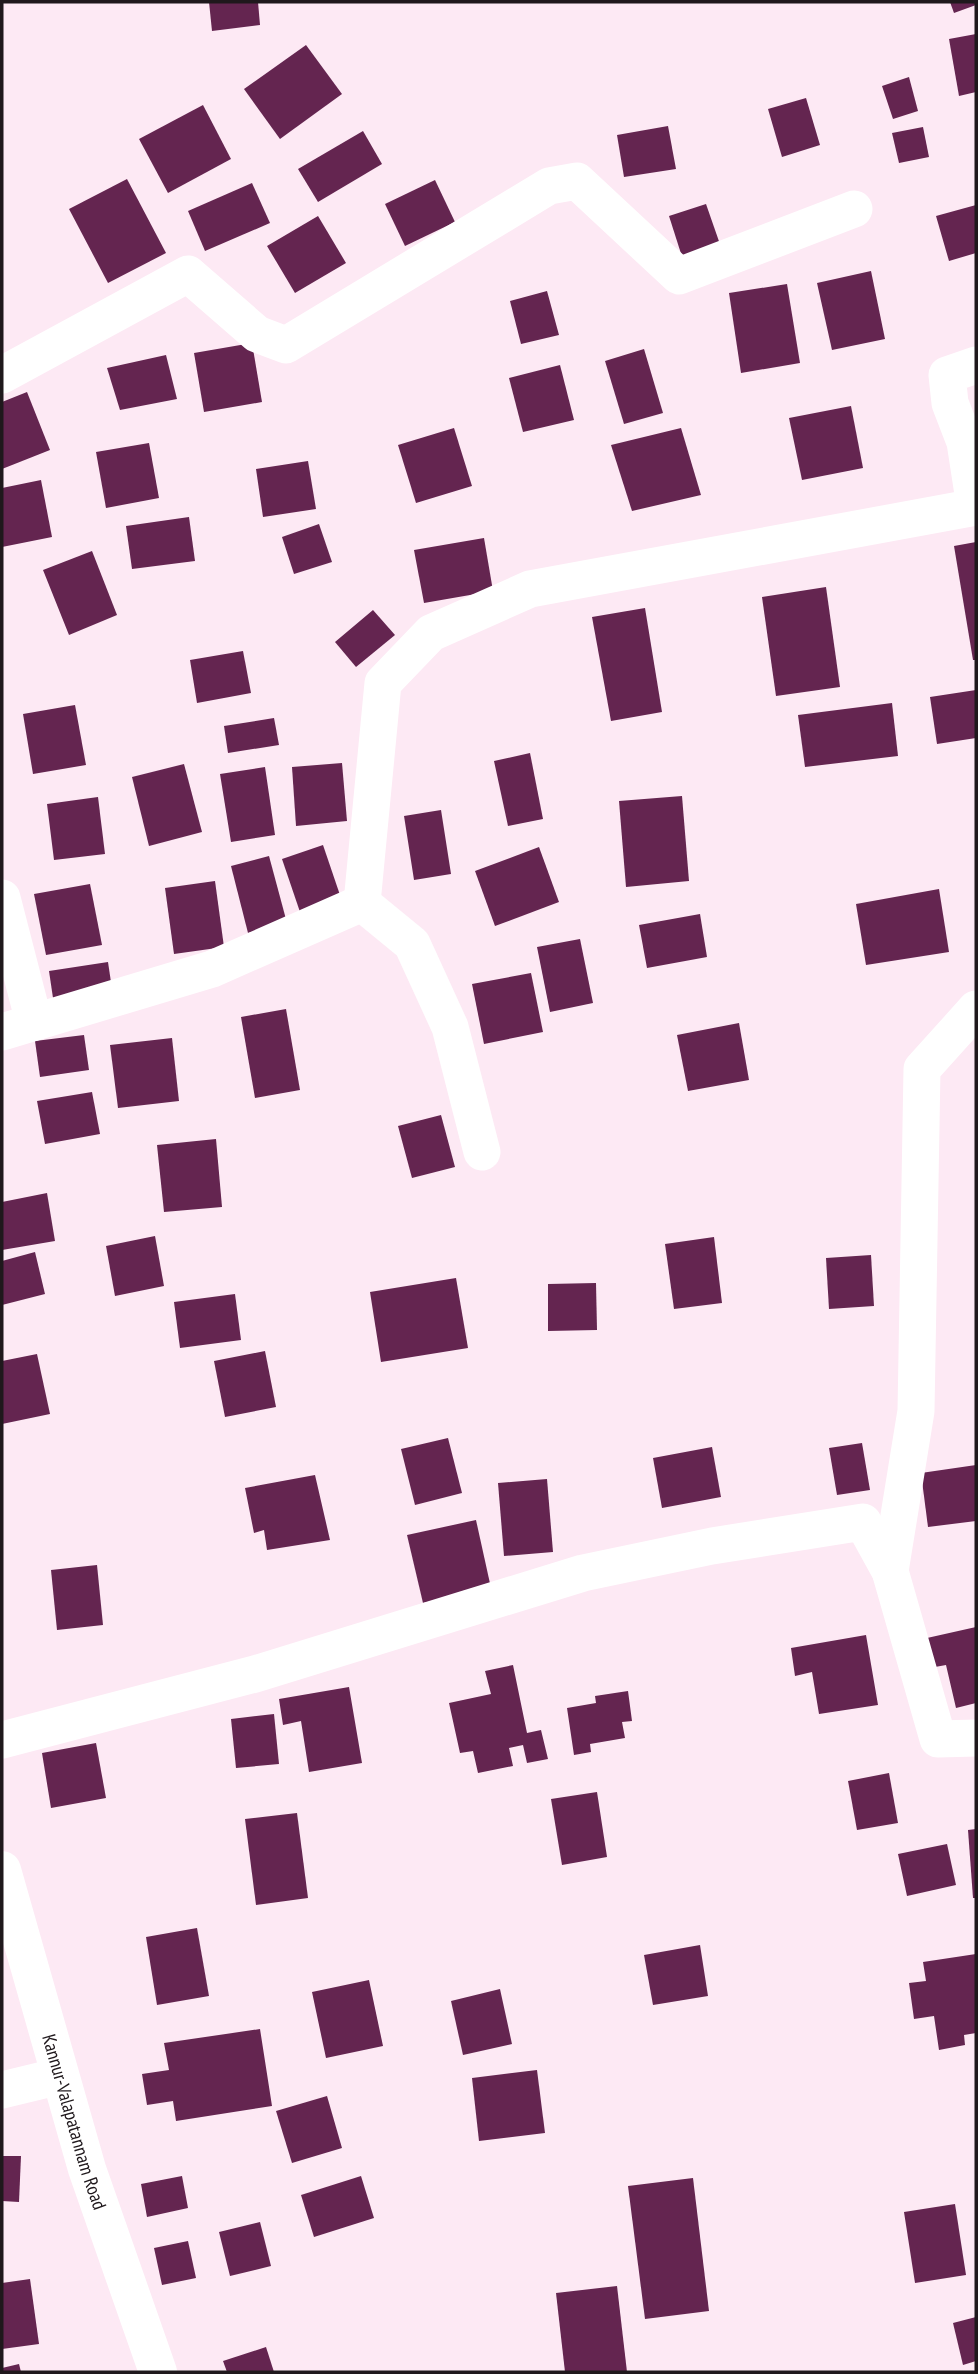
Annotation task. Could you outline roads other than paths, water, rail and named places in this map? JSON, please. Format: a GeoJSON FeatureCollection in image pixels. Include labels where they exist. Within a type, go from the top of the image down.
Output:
{"type":"FeatureCollection","features":[{"type":"Feature","properties":{"kind":"main road","name":"Kannur-Valapatannam Road"},"geometry":{"type":"LineString","coordinates":[[2,1870],[87,2169],[158,2372]]}},
{"type":"Feature","properties":{"kind":"street"},"geometry":{"type":"LineString","coordinates":[[2,375],[188,274],[257,334],[286,345],[550,186],[577,181],[679,276],[854,209]]}},
{"type":"Feature","properties":{"kind":"street"},"geometry":{"type":"LineString","coordinates":[[362,903],[383,683],[431,633],[530,589],[976,507],[965,442],[950,403],[947,375],[976,365]]}},
{"type":"Feature","properties":{"kind":"street"},"geometry":{"type":"LineString","coordinates":[[2,898],[18,1027],[212,969],[362,903]]}},
{"type":"Feature","properties":{"kind":"street"},"geometry":{"type":"LineString","coordinates":[[362,903],[412,944],[450,1027],[482,1152]]}},
{"type":"Feature","properties":{"kind":"street"},"geometry":{"type":"LineString","coordinates":[[890,1571],[916,1411],[922,1069],[976,1009]]}},
{"type":"Feature","properties":{"kind":"street"},"geometry":{"type":"LineString","coordinates":[[2,1740],[255,1674],[583,1573],[712,1546],[863,1522],[890,1571],[938,1739],[976,1738]]}},
{"type":"Feature","properties":{"kind":"street"},"geometry":{"type":"LineString","coordinates":[[2,2090],[60,2076]]}}]}
